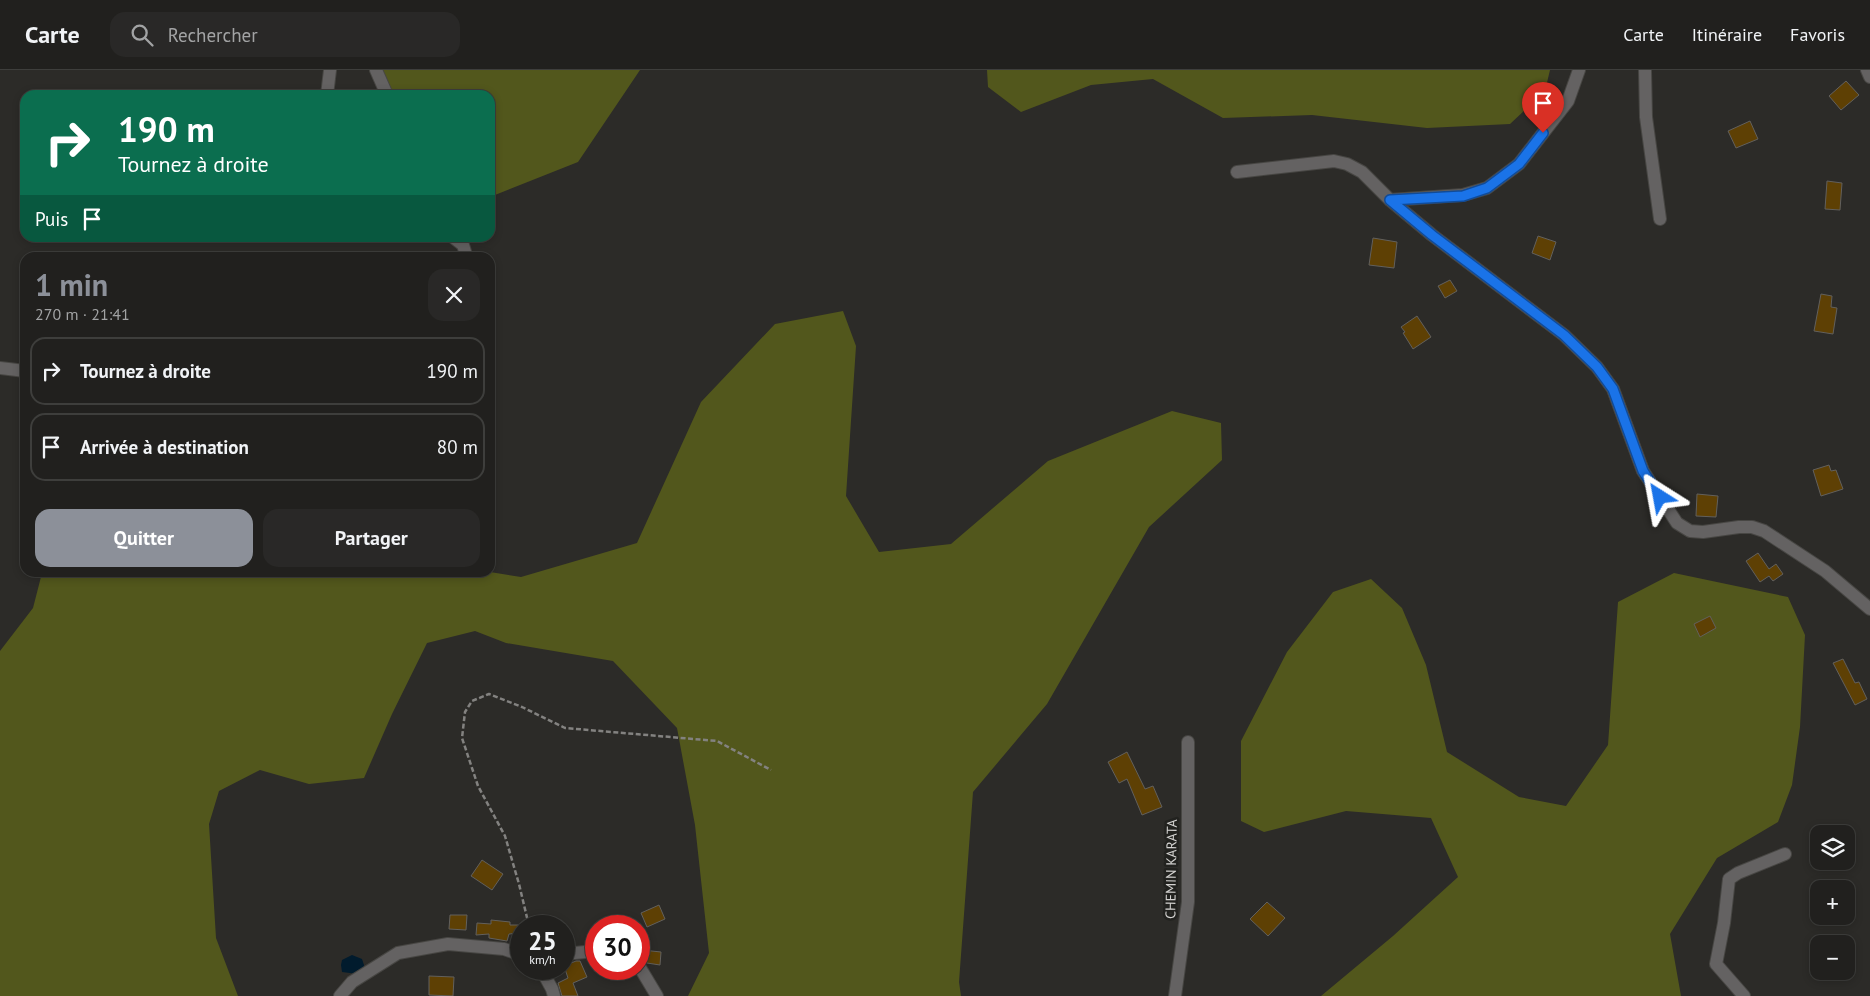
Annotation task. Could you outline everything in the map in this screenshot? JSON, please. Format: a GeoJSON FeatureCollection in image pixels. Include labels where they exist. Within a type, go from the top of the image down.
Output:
{"type":"FeatureCollection","features":[{"type":"Feature","properties":{"kind":"street"},"geometry":{"type":"LineString","coordinates":[[328,90],[330,70]]}},
{"type":"Feature","properties":{"kind":"street"},"geometry":{"type":"LineString","coordinates":[[376,70],[385,90]]}},
{"type":"Feature","properties":{"kind":"street"},"geometry":{"type":"LineString","coordinates":[[1390,200],[1463,196],[1487,188],[1519,164],[1568,102],[1580,70]]}},
{"type":"Feature","properties":{"kind":"street"},"geometry":{"type":"LineString","coordinates":[[1645,70],[1646,117],[1660,220]]}},
{"type":"Feature","properties":{"kind":"street"},"geometry":{"type":"LineString","coordinates":[[1867,70],[1870,77]]}},
{"type":"Feature","properties":{"kind":"street"},"geometry":{"type":"LineString","coordinates":[[1237,172],[1334,161],[1347,164],[1362,172],[1390,200],[1432,235],[1564,335],[1597,367],[1613,389],[1643,471],[1677,522],[1690,531],[1703,532],[1739,526],[1752,527],[1764,531],[1825,571],[1870,609]]}},
{"type":"Feature","properties":{"kind":"street"},"geometry":{"type":"LineString","coordinates":[[0,368],[20,371]]}},
{"type":"Feature","properties":{"kind":"street","name":"CHEMIN KARATA"},"geometry":{"type":"LineString","coordinates":[[1175,996],[1188,902],[1188,742]]}},
{"type":"Feature","properties":{"kind":"street"},"geometry":{"type":"LineString","coordinates":[[1744,996],[1716,964],[1724,923],[1729,879],[1738,873],[1785,854]]}},
{"type":"Feature","properties":{"kind":"street"},"geometry":{"type":"LineString","coordinates":[[340,996],[352,982],[398,953],[448,944],[510,951]]}},
{"type":"Feature","properties":{"kind":"street"},"geometry":{"type":"LineString","coordinates":[[547,980],[554,996]]}},
{"type":"Feature","properties":{"kind":"street"},"geometry":{"type":"LineString","coordinates":[[647,980],[657,996]]}},
{"type":"Feature","properties":{"kind":"path"},"geometry":{"type":"LineString","coordinates":[[526,915],[505,836],[478,786],[462,738],[464,712],[472,701],[489,694],[522,707],[565,728],[717,741],[771,770]]}},
{"type":"Feature","properties":{"kind":"green space"},"geometry":{"type":"Polygon","coordinates":[[[369,70],[640,70],[578,162],[495,195],[495,90],[379,90],[369,70]]]}},
{"type":"Feature","properties":{"kind":"green space"},"geometry":{"type":"Polygon","coordinates":[[[987,70],[1550,70],[1545,91],[1510,124],[1427,128],[1312,115],[1223,118],[1153,79],[1091,85],[1021,112],[988,87],[987,70]]]}},
{"type":"Feature","properties":{"kind":"green space"},"geometry":{"type":"Polygon","coordinates":[[[843,311],[856,346],[846,496],[879,552],[951,544],[1048,461],[1172,411],[1221,423],[1222,460],[1149,527],[1047,704],[973,792],[959,982],[961,996],[688,996],[709,953],[695,825],[677,728],[613,661],[506,643],[475,631],[427,643],[392,714],[364,778],[309,784],[260,770],[219,791],[209,824],[216,938],[238,996],[0,996],[0,651],[33,608],[41,577],[495,577],[495,573],[521,577],[637,543],[701,402],[775,324],[843,311]]]}},
{"type":"Feature","properties":{"kind":"green space"},"geometry":{"type":"Polygon","coordinates":[[[1674,573],[1788,597],[1805,635],[1800,727],[1792,785],[1778,822],[1717,858],[1670,934],[1681,996],[1321,996],[1393,936],[1458,877],[1431,818],[1346,811],[1264,832],[1241,821],[1241,741],[1287,652],[1333,592],[1371,579],[1402,608],[1426,665],[1447,752],[1519,797],[1566,806],[1608,745],[1618,602],[1674,573]]]}},
{"type":"Feature","properties":{"kind":"water"},"geometry":{"type":"Polygon","coordinates":[[[352,955],[362,959],[364,973],[342,972],[342,960],[352,955]]]}},
{"type":"Feature","properties":{"kind":"building"},"geometry":{"type":"Polygon","coordinates":[[[1846,81],[1859,95],[1841,110],[1829,96],[1846,81]]]}},
{"type":"Feature","properties":{"kind":"building"},"geometry":{"type":"Polygon","coordinates":[[[1750,121],[1758,139],[1736,148],[1728,131],[1750,121]]]}},
{"type":"Feature","properties":{"kind":"building"},"geometry":{"type":"Polygon","coordinates":[[[1827,181],[1842,183],[1840,210],[1825,209],[1827,181]]]}},
{"type":"Feature","properties":{"kind":"building"},"geometry":{"type":"Polygon","coordinates":[[[1538,236],[1556,242],[1550,260],[1532,253],[1538,236]]]}},
{"type":"Feature","properties":{"kind":"building"},"geometry":{"type":"Polygon","coordinates":[[[1373,238],[1397,242],[1394,268],[1369,265],[1373,238]]]}},
{"type":"Feature","properties":{"kind":"building"},"geometry":{"type":"Polygon","coordinates":[[[1450,280],[1457,291],[1445,298],[1438,286],[1450,280]]]}},
{"type":"Feature","properties":{"kind":"building"},"geometry":{"type":"Polygon","coordinates":[[[1821,294],[1832,296],[1831,307],[1837,308],[1833,334],[1814,331],[1821,294]]]}},
{"type":"Feature","properties":{"kind":"building"},"geometry":{"type":"Polygon","coordinates":[[[1417,316],[1431,337],[1413,349],[1401,327],[1417,316]]]}},
{"type":"Feature","properties":{"kind":"building"},"geometry":{"type":"Polygon","coordinates":[[[1829,465],[1831,471],[1836,470],[1843,489],[1821,496],[1813,470],[1829,465]]]}},
{"type":"Feature","properties":{"kind":"building"},"geometry":{"type":"Polygon","coordinates":[[[1697,494],[1718,496],[1716,517],[1696,516],[1697,494]]]}},
{"type":"Feature","properties":{"kind":"building"},"geometry":{"type":"Polygon","coordinates":[[[1758,553],[1769,569],[1776,564],[1783,574],[1773,581],[1769,576],[1760,582],[1746,561],[1758,553]]]}},
{"type":"Feature","properties":{"kind":"building"},"geometry":{"type":"Polygon","coordinates":[[[1710,616],[1716,628],[1700,637],[1694,624],[1710,616]]]}},
{"type":"Feature","properties":{"kind":"building"},"geometry":{"type":"Polygon","coordinates":[[[1843,659],[1855,683],[1859,682],[1867,699],[1855,705],[1833,663],[1843,659]]]}},
{"type":"Feature","properties":{"kind":"building"},"geometry":{"type":"Polygon","coordinates":[[[1127,752],[1145,789],[1153,786],[1162,807],[1142,815],[1127,779],[1119,783],[1108,762],[1127,752]]]}},
{"type":"Feature","properties":{"kind":"building"},"geometry":{"type":"Polygon","coordinates":[[[482,860],[503,874],[492,890],[471,876],[482,860]]]}},
{"type":"Feature","properties":{"kind":"building"},"geometry":{"type":"Polygon","coordinates":[[[1267,902],[1285,918],[1268,936],[1250,919],[1267,902]]]}},
{"type":"Feature","properties":{"kind":"building"},"geometry":{"type":"Polygon","coordinates":[[[659,905],[665,919],[650,926],[650,915],[642,915],[641,913],[659,905]]]}},
{"type":"Feature","properties":{"kind":"building"},"geometry":{"type":"Polygon","coordinates":[[[450,915],[467,915],[466,930],[449,929],[450,915]]]}},
{"type":"Feature","properties":{"kind":"building"},"geometry":{"type":"Polygon","coordinates":[[[491,920],[510,922],[510,934],[507,941],[489,938],[489,934],[476,935],[477,923],[491,924],[491,920]]]}},
{"type":"Feature","properties":{"kind":"building"},"geometry":{"type":"Polygon","coordinates":[[[650,951],[661,952],[660,965],[650,963],[650,951]]]}},
{"type":"Feature","properties":{"kind":"building"},"geometry":{"type":"Polygon","coordinates":[[[575,961],[580,961],[585,972],[585,978],[573,983],[578,996],[562,996],[558,983],[564,980],[575,980],[575,961]]]}},
{"type":"Feature","properties":{"kind":"building"},"geometry":{"type":"Polygon","coordinates":[[[429,976],[454,977],[453,996],[429,995],[429,976]]]}},
{"type":"Feature","properties":{"kind":"route"},"geometry":{"type":"LineString","coordinates":[[1543,133],[1519,164],[1487,188],[1463,196],[1390,200],[1432,235],[1564,335],[1597,367],[1613,389],[1643,471],[1660,497]]}}]}
